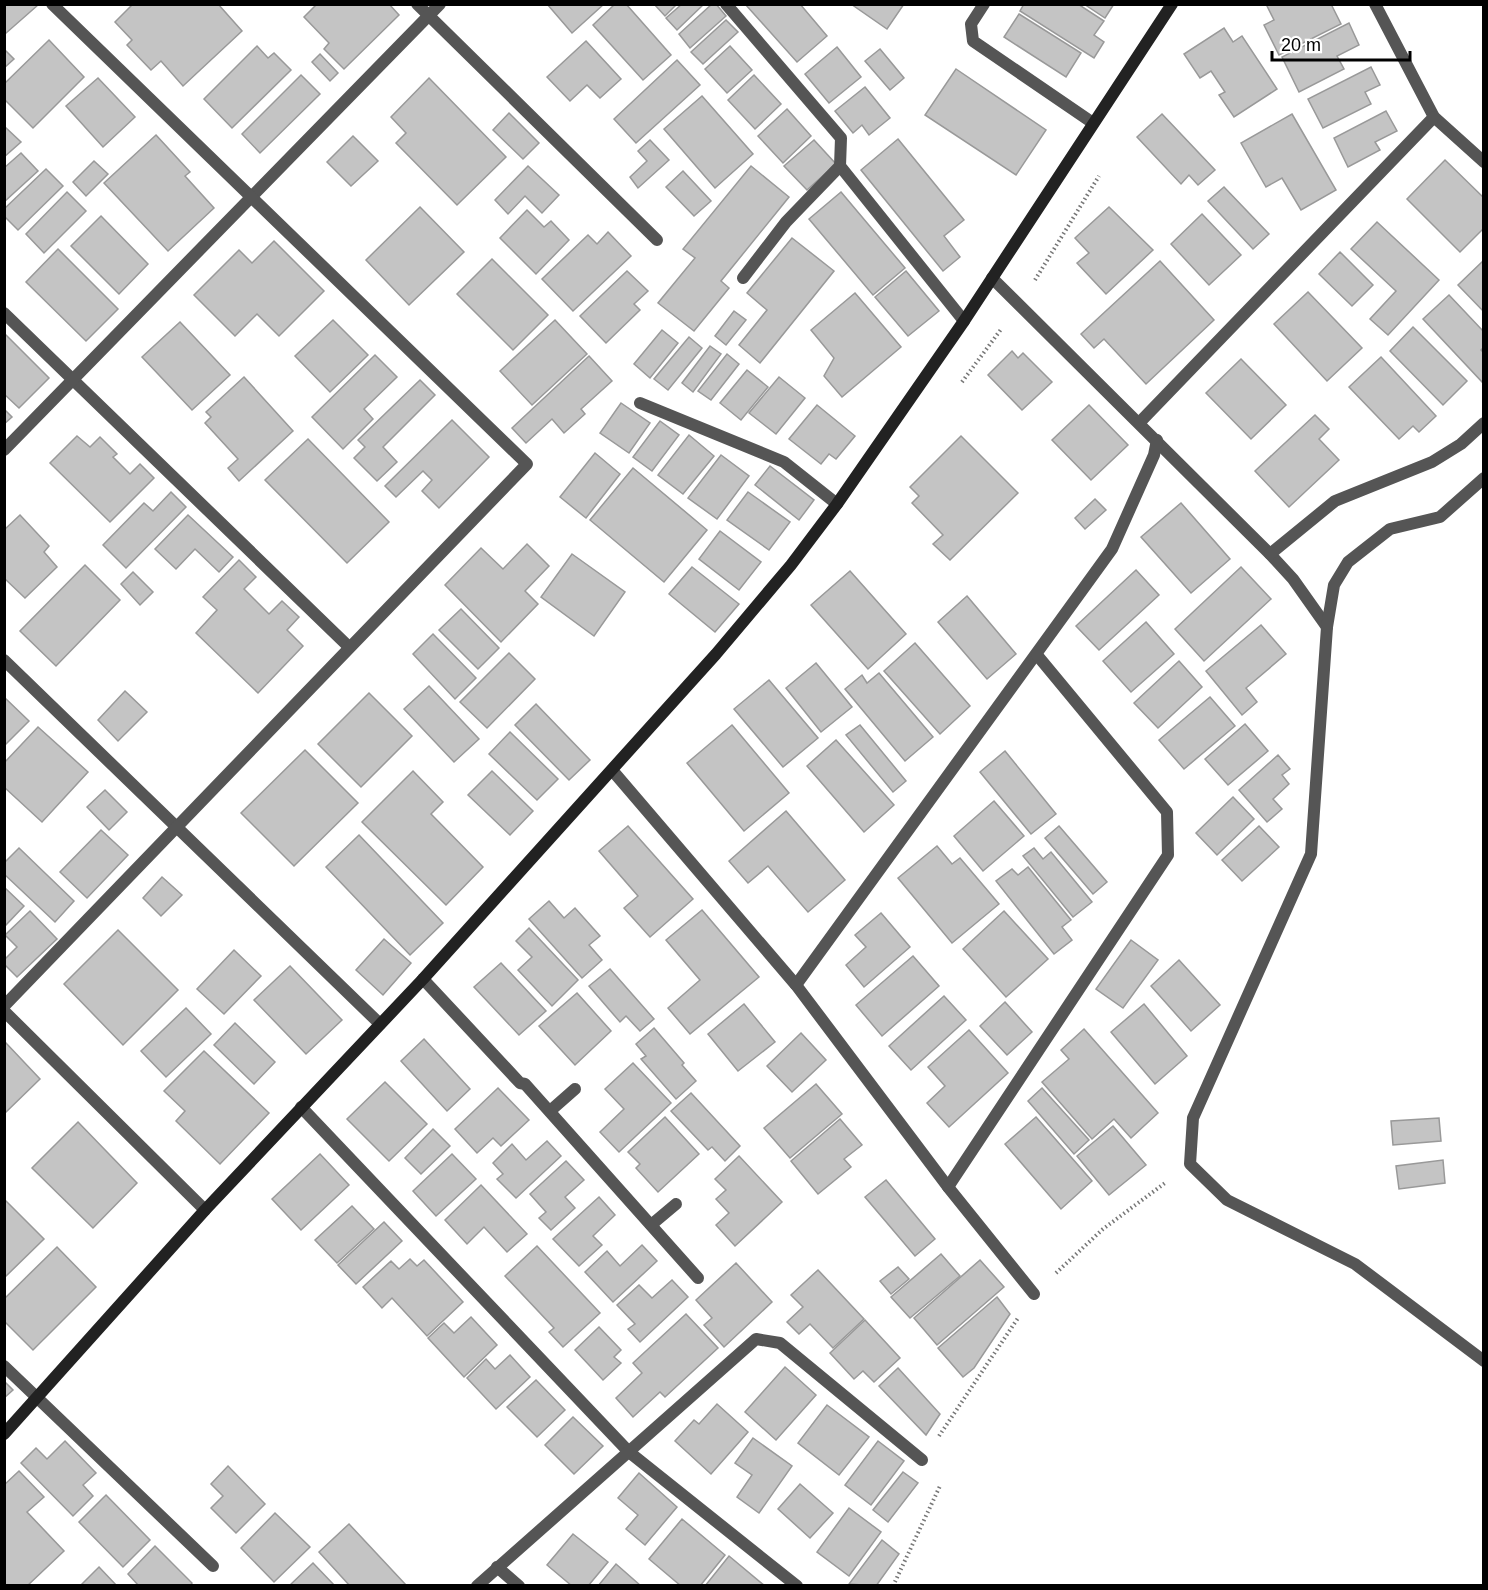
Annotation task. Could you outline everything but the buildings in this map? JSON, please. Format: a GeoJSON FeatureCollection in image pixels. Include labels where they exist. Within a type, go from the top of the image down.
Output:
{"type":"FeatureCollection","features":[{"type":"Feature","properties":{"kind":"street"},"geometry":{"type":"LineString","coordinates":[[4,1006],[527,464],[52,4]]}},
{"type":"Feature","properties":{"kind":"street"},"geometry":{"type":"LineString","coordinates":[[417,4],[657,240]]}},
{"type":"Feature","properties":{"kind":"street"},"geometry":{"type":"LineString","coordinates":[[4,450],[440,4]]}},
{"type":"Feature","properties":{"kind":"street"},"geometry":{"type":"LineString","coordinates":[[726,4],[841,138],[840,166],[964,321]]}},
{"type":"Feature","properties":{"kind":"street"},"geometry":{"type":"LineString","coordinates":[[984,4],[971,24],[973,41],[1093,123]]}},
{"type":"Feature","properties":{"kind":"street"},"geometry":{"type":"LineString","coordinates":[[4,1434],[205,1210],[423,979],[612,770],[791,565],[837,504],[964,321],[1172,4]]}},
{"type":"Feature","properties":{"kind":"street"},"geometry":{"type":"LineString","coordinates":[[1374,4],[1434,117],[1484,162]]}},
{"type":"Feature","properties":{"kind":"street"},"geometry":{"type":"LineString","coordinates":[[1140,423],[1434,117]]}},
{"type":"Feature","properties":{"kind":"street"},"geometry":{"type":"LineString","coordinates":[[743,278],[786,222],[840,166]]}},
{"type":"Feature","properties":{"kind":"street"},"geometry":{"type":"LineString","coordinates":[[992,278],[1270,554],[1293,579],[1327,627]]}},
{"type":"Feature","properties":{"kind":"street"},"geometry":{"type":"LineString","coordinates":[[4,313],[349,647]]}},
{"type":"Feature","properties":{"kind":"street"},"geometry":{"type":"LineString","coordinates":[[640,403],[784,462],[837,504]]}},
{"type":"Feature","properties":{"kind":"street"},"geometry":{"type":"LineString","coordinates":[[1270,554],[1335,501],[1432,462],[1461,444],[1484,423]]}},
{"type":"Feature","properties":{"kind":"street"},"geometry":{"type":"LineString","coordinates":[[796,985],[1112,549],[1154,455],[1157,440]]}},
{"type":"Feature","properties":{"kind":"street"},"geometry":{"type":"LineString","coordinates":[[1484,478],[1440,517],[1390,529],[1348,562],[1334,585],[1327,627],[1311,854],[1193,1118],[1190,1164],[1227,1200],[1355,1264],[1484,1361]]}},
{"type":"Feature","properties":{"kind":"street"},"geometry":{"type":"LineString","coordinates":[[948,1187],[1168,855],[1167,812],[1037,655]]}},
{"type":"Feature","properties":{"kind":"street"},"geometry":{"type":"LineString","coordinates":[[4,660],[179,826],[380,1024]]}},
{"type":"Feature","properties":{"kind":"street"},"geometry":{"type":"LineString","coordinates":[[612,770],[796,985],[948,1187],[1034,1294]]}},
{"type":"Feature","properties":{"kind":"street"},"geometry":{"type":"LineString","coordinates":[[423,979],[520,1083],[525,1084],[550,1111],[698,1278]]}},
{"type":"Feature","properties":{"kind":"street"},"geometry":{"type":"LineString","coordinates":[[4,1011],[205,1210]]}},
{"type":"Feature","properties":{"kind":"street"},"geometry":{"type":"LineString","coordinates":[[550,1111],[575,1089]]}},
{"type":"Feature","properties":{"kind":"street"},"geometry":{"type":"LineString","coordinates":[[301,1107],[629,1452],[797,1586]]}},
{"type":"Feature","properties":{"kind":"street"},"geometry":{"type":"LineString","coordinates":[[651,1225],[676,1204]]}},
{"type":"Feature","properties":{"kind":"street"},"geometry":{"type":"LineString","coordinates":[[477,1586],[756,1339],[780,1343],[922,1460]]}},
{"type":"Feature","properties":{"kind":"street"},"geometry":{"type":"LineString","coordinates":[[4,1366],[213,1566]]}},
{"type":"Feature","properties":{"kind":"street"},"geometry":{"type":"LineString","coordinates":[[496,1567],[519,1586]]}},
{"type":"Feature","properties":{"kind":"path"},"geometry":{"type":"LineString","coordinates":[[893,1586],[941,1483],[922,1460],[1034,1294],[1103,1229],[1190,1164]]}}]}
